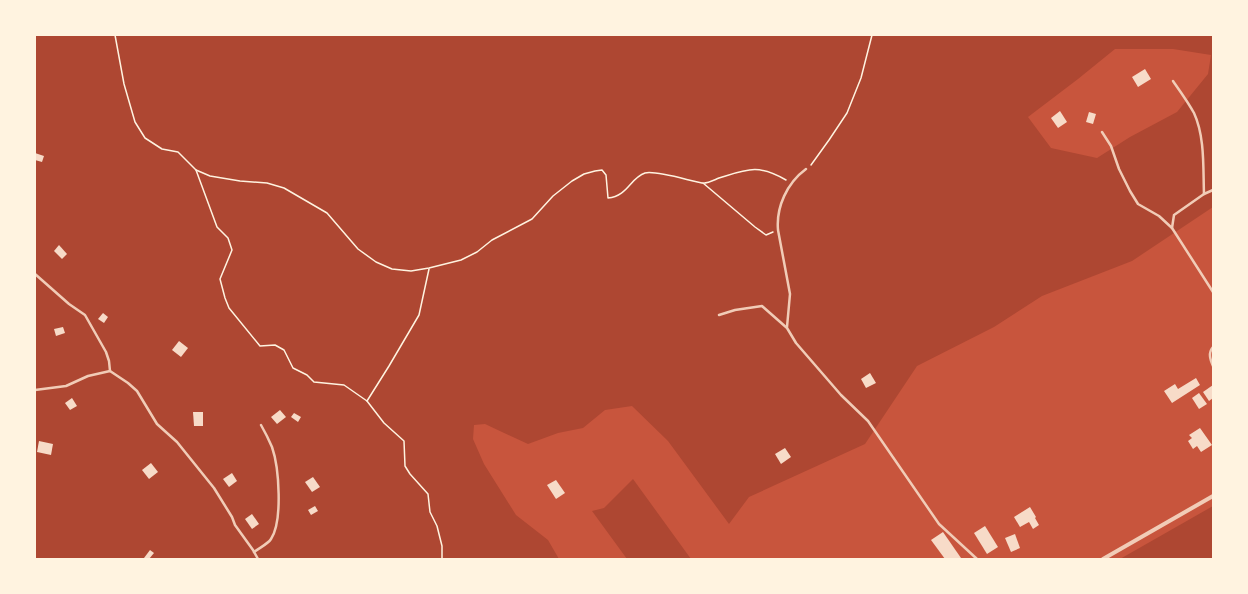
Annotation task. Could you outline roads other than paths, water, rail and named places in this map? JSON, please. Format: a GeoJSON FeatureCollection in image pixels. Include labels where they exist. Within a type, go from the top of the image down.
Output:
{"type":"FeatureCollection","features":[{"type":"Feature","properties":{"kind":"street"},"geometry":{"type":"LineString","coordinates":[[1103,559],[1213,496]]}},
{"type":"Feature","properties":{"kind":"lane"},"geometry":{"type":"LineString","coordinates":[[1173,81],[1194,113],[1199,129],[1202,147],[1204,194]]}},
{"type":"Feature","properties":{"kind":"lane"},"geometry":{"type":"LineString","coordinates":[[1102,132],[1111,146],[1119,169],[1138,204],[1160,216],[1172,228],[1213,292]]}},
{"type":"Feature","properties":{"kind":"lane"},"geometry":{"type":"LineString","coordinates":[[787,328],[790,294],[778,230],[778,211],[792,183],[799,174],[806,169]]}},
{"type":"Feature","properties":{"kind":"lane"},"geometry":{"type":"LineString","coordinates":[[1172,228],[1174,215],[1204,194],[1213,190]]}},
{"type":"Feature","properties":{"kind":"lane"},"geometry":{"type":"LineString","coordinates":[[35,274],[85,316],[106,352],[110,371]]}},
{"type":"Feature","properties":{"kind":"lane"},"geometry":{"type":"LineString","coordinates":[[719,315],[736,310],[762,306],[787,328],[796,343],[841,395],[868,421],[938,524],[977,559]]}},
{"type":"Feature","properties":{"kind":"lane"},"geometry":{"type":"LineString","coordinates":[[1213,347],[1211,350],[1210,359],[1213,366]]}},
{"type":"Feature","properties":{"kind":"lane"},"geometry":{"type":"LineString","coordinates":[[35,390],[66,386],[88,376],[110,371],[128,383],[137,391],[157,424],[177,442],[214,488],[258,559]]}},
{"type":"Feature","properties":{"kind":"lane"},"geometry":{"type":"LineString","coordinates":[[254,552],[271,539],[276,526],[279,510],[278,478],[272,448],[261,425]]}}]}
